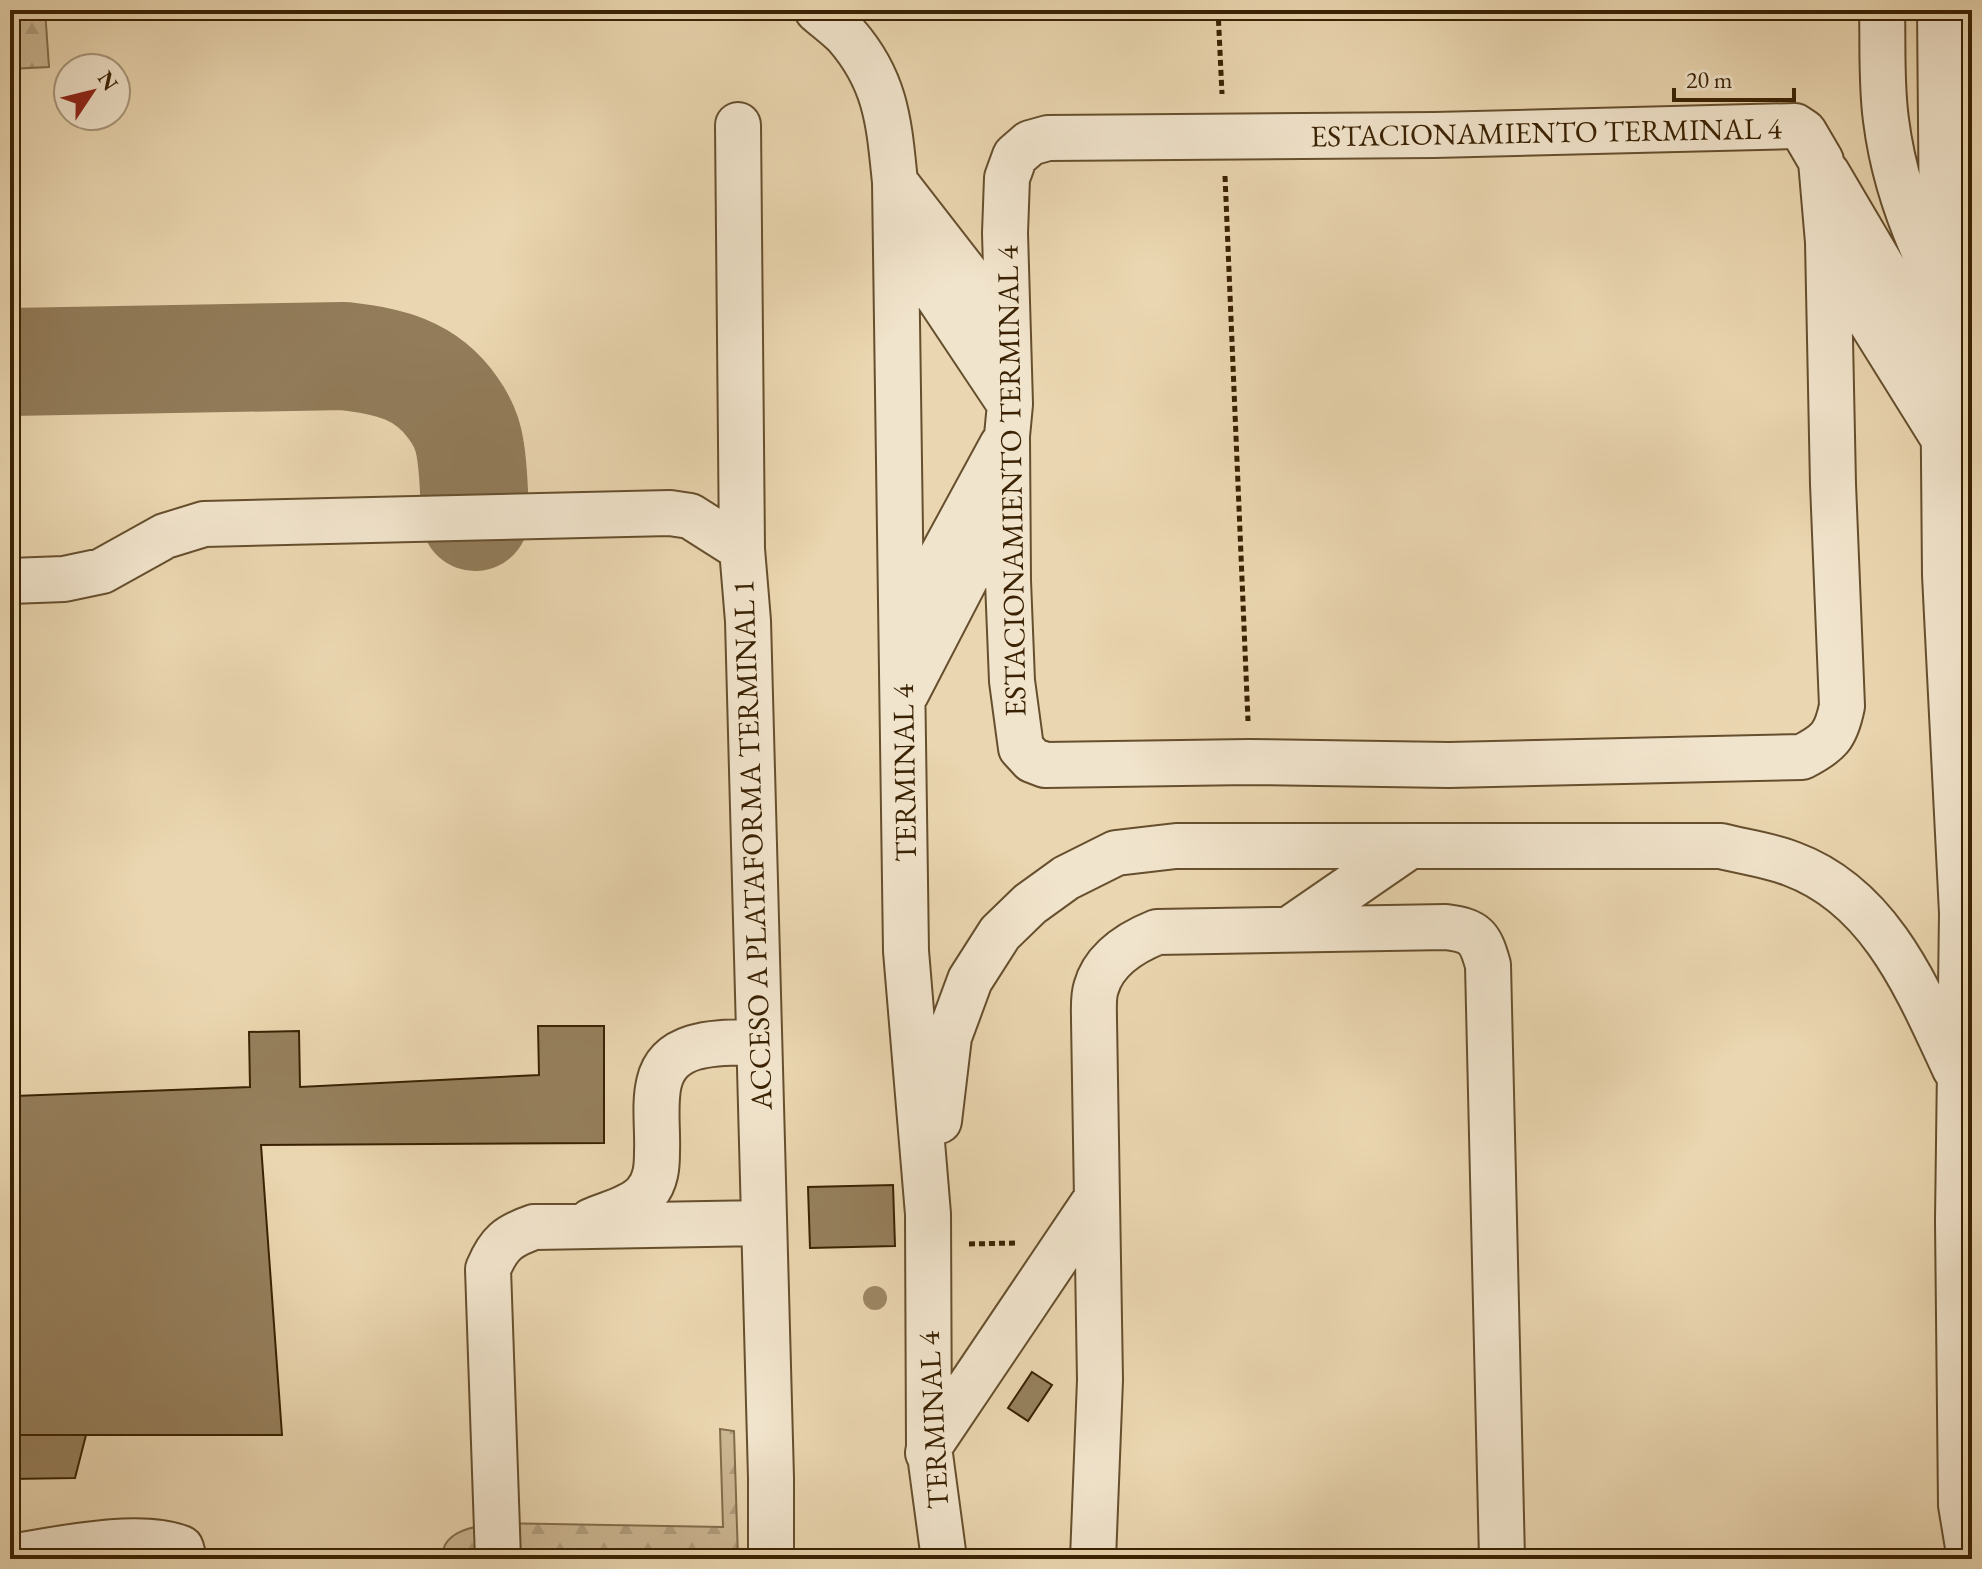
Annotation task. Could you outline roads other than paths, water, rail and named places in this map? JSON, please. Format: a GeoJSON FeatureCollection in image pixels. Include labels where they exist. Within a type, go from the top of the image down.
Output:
{"type":"FeatureCollection","features":[{"type":"Feature","properties":{"kind":"street","name":"TERMINAL 4"},"geometry":{"type":"LineString","coordinates":[[817,10],[845,34],[872,71],[888,114],[895,182],[906,951],[928,1230],[931,1467],[944,1559]]}},
{"type":"Feature","properties":{"kind":"street"},"geometry":{"type":"LineString","coordinates":[[1882,10],[1885,118],[1894,172],[1912,229],[1942,290]]}},
{"type":"Feature","properties":{"kind":"street"},"geometry":{"type":"LineString","coordinates":[[1940,10],[1945,575],[1962,913],[1958,1221],[1961,1505],[1970,1559]]}},
{"type":"Feature","properties":{"kind":"street"},"geometry":{"type":"LineString","coordinates":[[738,125],[742,549]]}},
{"type":"Feature","properties":{"kind":"street","name":"ESTACIONAMIENTO TERMINAL 4"},"geometry":{"type":"LineString","coordinates":[[1821,161],[1828,242],[1842,706],[1838,727],[1825,745],[1802,757],[1449,765],[1249,762],[1045,765],[1032,760],[1021,748],[1012,681],[1007,500],[1007,178],[1015,156],[1030,143],[1048,138],[1795,126],[1804,132],[1815,148],[1944,370]]}},
{"type":"Feature","properties":{"kind":"street"},"geometry":{"type":"LineString","coordinates":[[895,182],[1006,325]]}},
{"type":"Feature","properties":{"kind":"street"},"geometry":{"type":"LineString","coordinates":[[897,235],[1008,420],[902,630]]}},
{"type":"Feature","properties":{"kind":"street","name":"ESTACIONAMIENTO TERMINAL 4"},"geometry":{"type":"LineString","coordinates":[[1828,242],[1869,319],[1945,441]]}},
{"type":"Feature","properties":{"kind":"street"},"geometry":{"type":"LineString","coordinates":[[903,700],[1007,500]]}},
{"type":"Feature","properties":{"kind":"street","name":"ACCESO A PLATAFORMA TERMINAL 1"},"geometry":{"type":"LineString","coordinates":[[10,581],[64,579],[102,571],[165,536],[204,524],[670,513],[690,516],[742,549],[748,621],[771,1559]]}},
{"type":"Feature","properties":{"kind":"street"},"geometry":{"type":"LineString","coordinates":[[928,1230],[949,1037],[970,980],[1000,933],[1030,904],[1066,878],[1116,853],[1176,846],[1721,846],[1793,864],[1836,888],[1873,921],[1914,980],[1961,1082]]}},
{"type":"Feature","properties":{"kind":"street"},"geometry":{"type":"LineString","coordinates":[[1337,928],[1430,846]]}},
{"type":"Feature","properties":{"kind":"street"},"geometry":{"type":"LineString","coordinates":[[1291,928],[1430,846]]}},
{"type":"Feature","properties":{"kind":"street"},"geometry":{"type":"LineString","coordinates":[[1093,1559],[1100,1380],[1096,988],[1104,971],[1119,953],[1139,939],[1157,932],[1337,928],[1462,929],[1482,943],[1488,965],[1502,1559]]}},
{"type":"Feature","properties":{"kind":"street"},"geometry":{"type":"LineString","coordinates":[[578,1226],[633,1204],[654,1183],[659,1083],[667,1066],[693,1047],[759,1042]]}},
{"type":"Feature","properties":{"kind":"street"},"geometry":{"type":"LineString","coordinates":[[918,1559],[931,1467],[1097,1219]]}},
{"type":"Feature","properties":{"kind":"street"},"geometry":{"type":"LineString","coordinates":[[498,1559],[488,1269],[497,1249],[515,1234],[534,1227],[764,1223]]}},
{"type":"Feature","properties":{"kind":"street"},"geometry":{"type":"LineString","coordinates":[[10,1557],[130,1541],[167,1542],[181,1548],[184,1559]]}}]}
